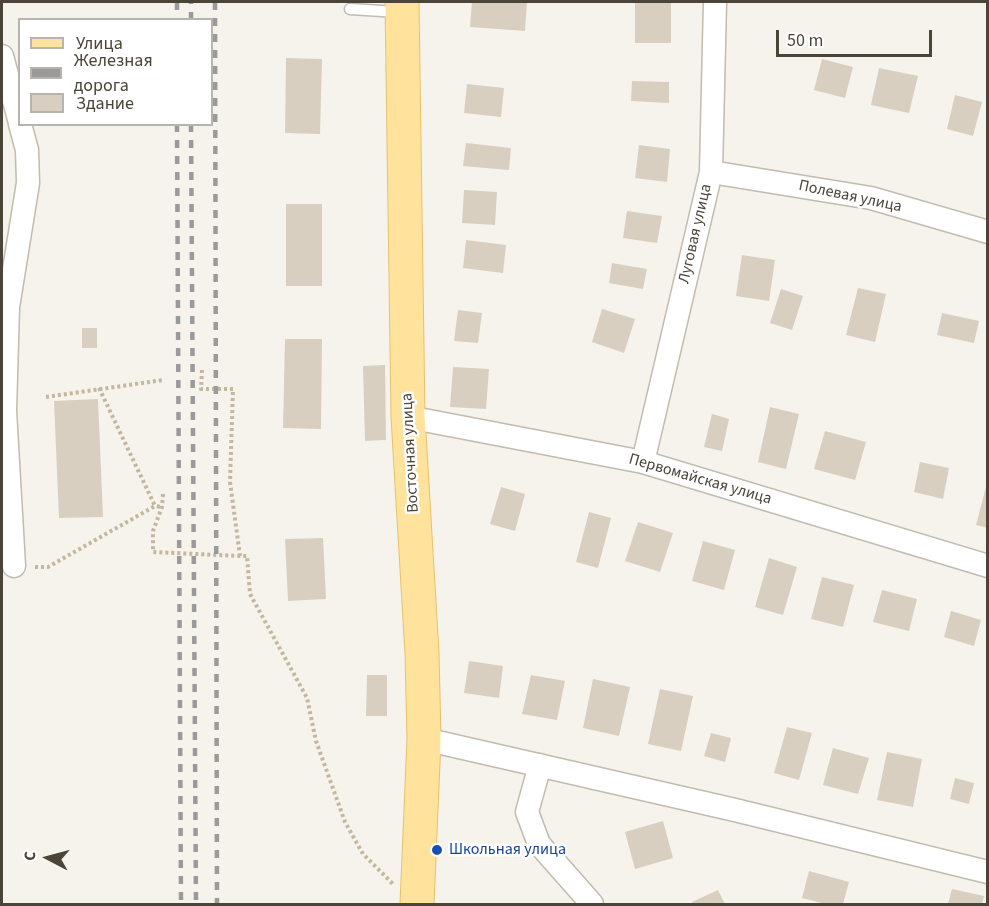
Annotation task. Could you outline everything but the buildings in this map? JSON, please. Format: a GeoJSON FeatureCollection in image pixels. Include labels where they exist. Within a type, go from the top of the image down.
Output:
{"type":"FeatureCollection","features":[{"type":"Feature","properties":{"kind":"main road","name":"Восточная улица"},"geometry":{"type":"LineString","coordinates":[[402,7],[408,417],[422,641],[424,739],[406,896]]}},
{"type":"Feature","properties":{"kind":"street","name":"Луговая улица"},"geometry":{"type":"LineString","coordinates":[[643,462],[711,172],[715,2]]}},
{"type":"Feature","properties":{"kind":"street"},"geometry":{"type":"LineString","coordinates":[[2,56],[18,116]]}},
{"type":"Feature","properties":{"kind":"street"},"geometry":{"type":"LineString","coordinates":[[14,566],[3,439],[8,307],[28,183],[27,150],[21,126]]}},
{"type":"Feature","properties":{"kind":"street","name":"Полевая улица"},"geometry":{"type":"LineString","coordinates":[[711,172],[871,198],[987,232]]}},
{"type":"Feature","properties":{"kind":"street","name":"Первомайская улица"},"geometry":{"type":"LineString","coordinates":[[408,417],[643,462],[987,566]]}},
{"type":"Feature","properties":{"kind":"street"},"geometry":{"type":"LineString","coordinates":[[424,739],[735,810],[987,872]]}},
{"type":"Feature","properties":{"kind":"street"},"geometry":{"type":"LineString","coordinates":[[540,765],[527,812],[539,844],[592,904]]}},
{"type":"Feature","properties":{"kind":"lane"},"geometry":{"type":"LineString","coordinates":[[350,9],[402,7]]}},
{"type":"Feature","properties":{"kind":"path"},"geometry":{"type":"LineString","coordinates":[[202,370],[201,388],[232,389],[230,482],[240,556]]}},
{"type":"Feature","properties":{"kind":"path"},"geometry":{"type":"LineString","coordinates":[[46,398],[99,388],[163,380]]}},
{"type":"Feature","properties":{"kind":"path"},"geometry":{"type":"LineString","coordinates":[[99,388],[154,506]]}},
{"type":"Feature","properties":{"kind":"path"},"geometry":{"type":"LineString","coordinates":[[163,494],[162,507],[153,531],[153,552],[247,556],[250,594],[307,698],[316,741],[345,822],[363,854],[406,896]]}},
{"type":"Feature","properties":{"kind":"path"},"geometry":{"type":"LineString","coordinates":[[14,566],[48,567],[154,506],[162,507]]}},
{"type":"Feature","properties":{"kind":"railway"},"geometry":{"type":"LineString","coordinates":[[177,2],[177,18]]}},
{"type":"Feature","properties":{"kind":"railway"},"geometry":{"type":"LineString","coordinates":[[191,2],[191,18]]}},
{"type":"Feature","properties":{"kind":"railway"},"geometry":{"type":"LineString","coordinates":[[215,2],[217,904]]}},
{"type":"Feature","properties":{"kind":"railway"},"geometry":{"type":"LineString","coordinates":[[177,126],[181,904]]}},
{"type":"Feature","properties":{"kind":"railway"},"geometry":{"type":"LineString","coordinates":[[191,126],[196,904]]}},
{"type":"Feature","properties":{"kind":"place","name":"Школьная улица"},"geometry":{"type":"Point","coordinates":[437,850]}}]}
